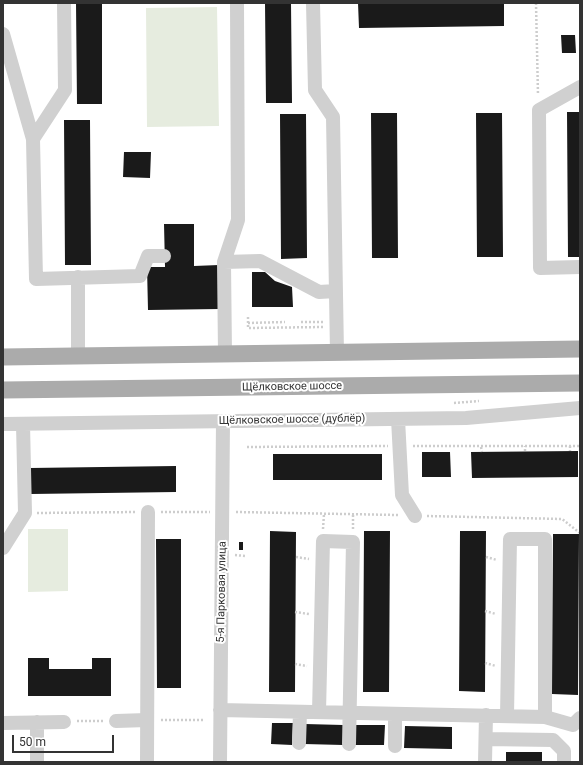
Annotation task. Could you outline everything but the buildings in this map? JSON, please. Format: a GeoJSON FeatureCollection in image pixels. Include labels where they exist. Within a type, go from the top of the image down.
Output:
{"type":"FeatureCollection","features":[{"type":"Feature","properties":{"kind":"main road"},"geometry":{"type":"LineString","coordinates":[[3,357],[580,349]]}},
{"type":"Feature","properties":{"kind":"main road","name":"Щёлковское шоссе"},"geometry":{"type":"LineString","coordinates":[[3,390],[580,383]]}},
{"type":"Feature","properties":{"kind":"street"},"geometry":{"type":"LineString","coordinates":[[33,140],[65,90],[64,3]]}},
{"type":"Feature","properties":{"kind":"street"},"geometry":{"type":"LineString","coordinates":[[225,354],[224,262],[238,220],[237,3]]}},
{"type":"Feature","properties":{"kind":"street"},"geometry":{"type":"LineString","coordinates":[[313,3],[315,90],[333,117],[337,353]]}},
{"type":"Feature","properties":{"kind":"street"},"geometry":{"type":"LineString","coordinates":[[3,34],[33,140],[36,279],[140,276],[148,256],[164,256]]}},
{"type":"Feature","properties":{"kind":"street"},"geometry":{"type":"LineString","coordinates":[[580,87],[539,110],[540,268],[580,267]]}},
{"type":"Feature","properties":{"kind":"street"},"geometry":{"type":"LineString","coordinates":[[224,262],[260,260],[319,292],[336,291]]}},
{"type":"Feature","properties":{"kind":"street"},"geometry":{"type":"LineString","coordinates":[[78,278],[78,356]]}},
{"type":"Feature","properties":{"kind":"street","name":"Щёлковское шоссе (дублёр)"},"geometry":{"type":"LineString","coordinates":[[3,424],[466,418],[580,408]]}},
{"type":"Feature","properties":{"kind":"street"},"geometry":{"type":"LineString","coordinates":[[398,419],[402,495],[415,516]]}},
{"type":"Feature","properties":{"kind":"street","name":"5-я Парковая улица"},"geometry":{"type":"LineString","coordinates":[[220,762],[223,421]]}},
{"type":"Feature","properties":{"kind":"street"},"geometry":{"type":"LineString","coordinates":[[3,548],[8,530],[25,513],[23,424]]}},
{"type":"Feature","properties":{"kind":"street"},"geometry":{"type":"LineString","coordinates":[[147,762],[148,512]]}},
{"type":"Feature","properties":{"kind":"street"},"geometry":{"type":"LineString","coordinates":[[507,716],[510,539],[544,539],[545,717]]}},
{"type":"Feature","properties":{"kind":"street"},"geometry":{"type":"LineString","coordinates":[[319,712],[323,541],[353,542],[349,744]]}},
{"type":"Feature","properties":{"kind":"street"},"geometry":{"type":"LineString","coordinates":[[220,710],[545,717],[573,725],[580,718]]}},
{"type":"Feature","properties":{"kind":"street"},"geometry":{"type":"LineString","coordinates":[[299,743],[300,712]]}},
{"type":"Feature","properties":{"kind":"street"},"geometry":{"type":"LineString","coordinates":[[395,714],[395,746]]}},
{"type":"Feature","properties":{"kind":"street"},"geometry":{"type":"LineString","coordinates":[[485,762],[486,715]]}},
{"type":"Feature","properties":{"kind":"street"},"geometry":{"type":"LineString","coordinates":[[116,721],[147,720]]}},
{"type":"Feature","properties":{"kind":"street"},"geometry":{"type":"LineString","coordinates":[[37,722],[37,762]]}},
{"type":"Feature","properties":{"kind":"street"},"geometry":{"type":"LineString","coordinates":[[3,723],[64,722]]}},
{"type":"Feature","properties":{"kind":"street"},"geometry":{"type":"LineString","coordinates":[[486,739],[553,740],[564,751],[564,762]]}},
{"type":"Feature","properties":{"kind":"path"},"geometry":{"type":"LineString","coordinates":[[536,3],[539,110]]}},
{"type":"Feature","properties":{"kind":"path"},"geometry":{"type":"LineString","coordinates":[[248,317],[248,328],[330,327]]}},
{"type":"Feature","properties":{"kind":"path"},"geometry":{"type":"LineString","coordinates":[[248,323],[285,322]]}},
{"type":"Feature","properties":{"kind":"path"},"geometry":{"type":"LineString","coordinates":[[301,322],[323,322]]}},
{"type":"Feature","properties":{"kind":"path"},"geometry":{"type":"LineString","coordinates":[[525,446],[525,451]]}},
{"type":"Feature","properties":{"kind":"path"},"geometry":{"type":"LineString","coordinates":[[570,446],[570,451]]}},
{"type":"Feature","properties":{"kind":"path"},"geometry":{"type":"LineString","coordinates":[[481,447],[482,452]]}},
{"type":"Feature","properties":{"kind":"path"},"geometry":{"type":"LineString","coordinates":[[25,513],[222,512]]}},
{"type":"Feature","properties":{"kind":"path"},"geometry":{"type":"LineString","coordinates":[[323,525],[324,514]]}},
{"type":"Feature","properties":{"kind":"path"},"geometry":{"type":"LineString","coordinates":[[147,720],[204,720]]}},
{"type":"Feature","properties":{"kind":"path"},"geometry":{"type":"LineString","coordinates":[[64,722],[116,721]]}},
{"type":"Feature","properties":{"kind":"shaded area"},"geometry":{"type":"Polygon","coordinates":[[[217,7],[219,126],[147,127],[146,8],[217,7]]]}},
{"type":"Feature","properties":{"kind":"shaded area"},"geometry":{"type":"Polygon","coordinates":[[[28,529],[68,529],[68,591],[28,592],[28,529]]]}}]}
